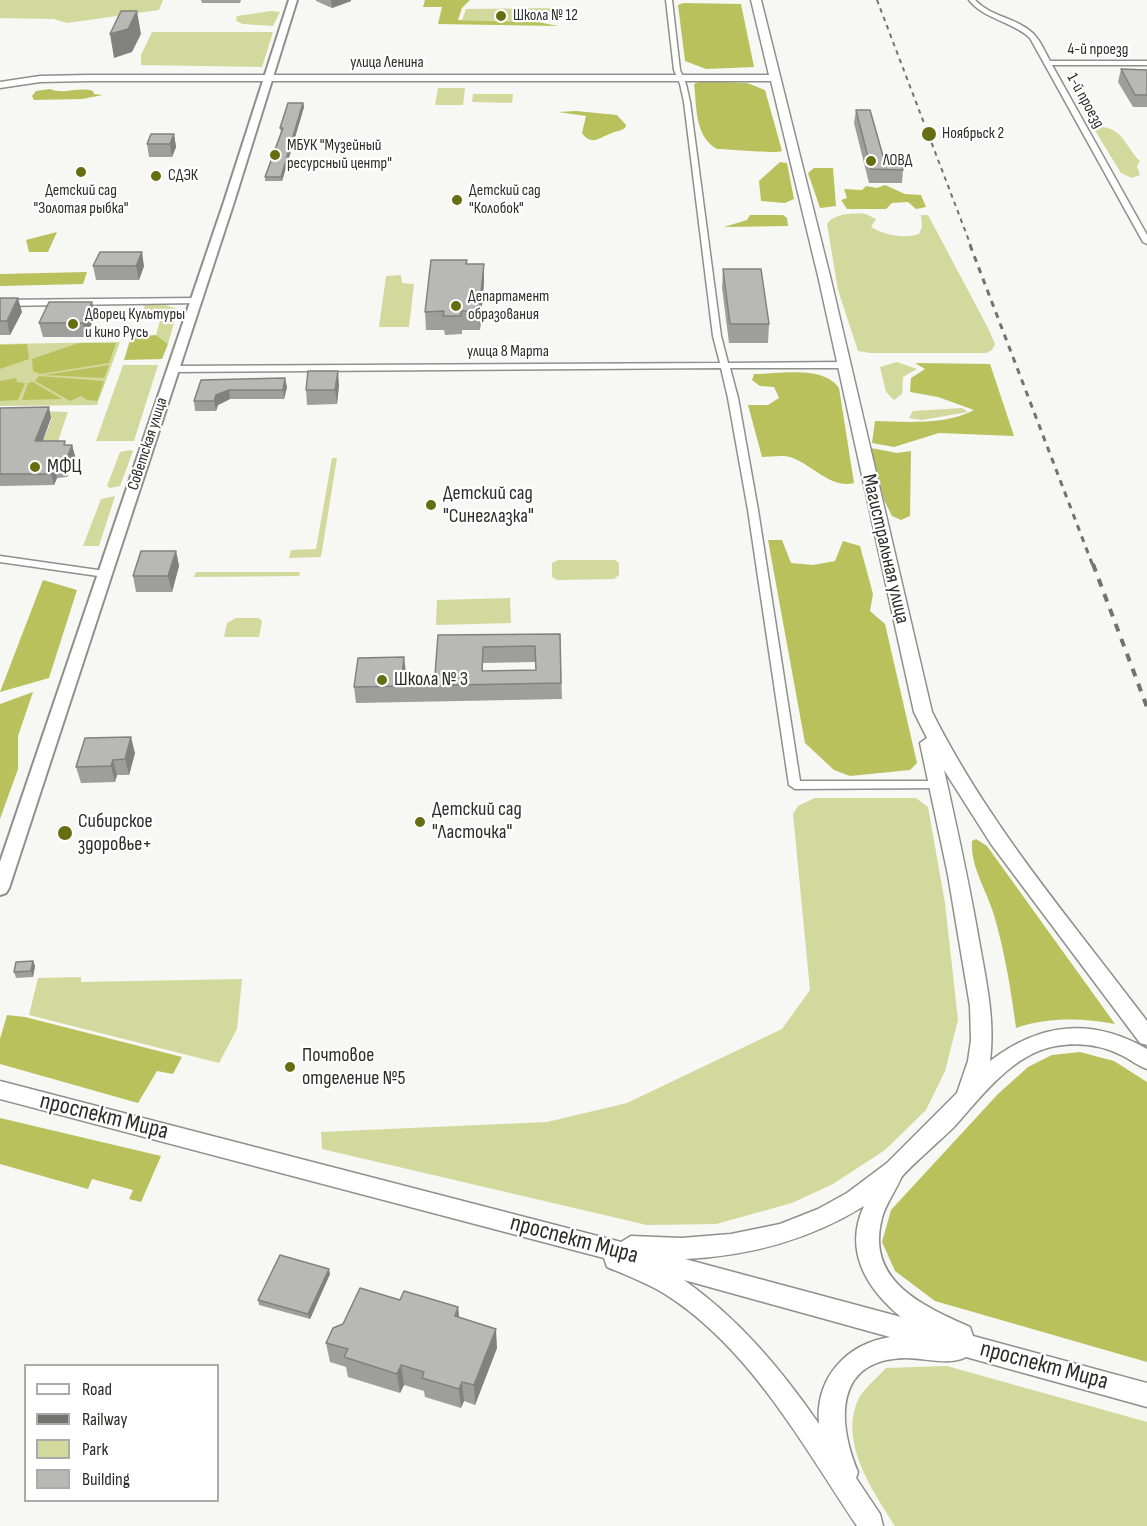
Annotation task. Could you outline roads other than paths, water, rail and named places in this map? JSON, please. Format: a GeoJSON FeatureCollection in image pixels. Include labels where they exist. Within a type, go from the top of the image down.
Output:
{"type":"FeatureCollection","features":[{"type":"Feature","properties":{"kind":"main road","name":"Советская улица"},"geometry":{"type":"LineString","coordinates":[[0,888],[293,0]]}},
{"type":"Feature","properties":{"kind":"main road","name":"Магистральная улица"},"geometry":{"type":"LineString","coordinates":[[756,0],[844,365],[923,712],[944,759],[980,813],[1147,1037]]}},
{"type":"Feature","properties":{"kind":"main road","name":"улица Ленина"},"geometry":{"type":"LineString","coordinates":[[0,85],[66,78],[775,78]]}},
{"type":"Feature","properties":{"kind":"main road"},"geometry":{"type":"LineString","coordinates":[[923,712],[958,875],[980,1006],[982,1040],[979,1061],[964,1098]]}},
{"type":"Feature","properties":{"kind":"main road"},"geometry":{"type":"LineString","coordinates":[[576,1240],[679,1250],[753,1241],[796,1229],[827,1216],[861,1195],[906,1160],[931,1137],[964,1098],[1014,1053],[1052,1037],[1093,1036],[1127,1048],[1147,1060]]}},
{"type":"Feature","properties":{"kind":"main road","name":"проспект Мира"},"geometry":{"type":"LineString","coordinates":[[0,1090],[576,1240],[1147,1395]]}},
{"type":"Feature","properties":{"kind":"main road"},"geometry":{"type":"LineString","coordinates":[[906,1160],[880,1193],[869,1215],[865,1232],[867,1252],[874,1272],[890,1293],[912,1311],[994,1352]]}},
{"type":"Feature","properties":{"kind":"main road"},"geometry":{"type":"LineString","coordinates":[[576,1240],[673,1286],[714,1317],[770,1379],[872,1525]]}},
{"type":"Feature","properties":{"kind":"main road"},"geometry":{"type":"LineString","coordinates":[[872,1525],[836,1454],[830,1431],[830,1411],[835,1390],[845,1373],[860,1359],[878,1351],[905,1347],[994,1352]]}},
{"type":"Feature","properties":{"kind":"street"},"geometry":{"type":"LineString","coordinates":[[669,0],[677,70],[687,102],[717,336],[753,510],[795,785],[937,785]]}},
{"type":"Feature","properties":{"kind":"street","name":"1-й проезд"},"geometry":{"type":"LineString","coordinates":[[972,0],[983,10],[1027,30],[1048,63],[1147,242]]}},
{"type":"Feature","properties":{"kind":"street","name":"4-й проезд"},"geometry":{"type":"LineString","coordinates":[[1048,63],[1147,63]]}},
{"type":"Feature","properties":{"kind":"street"},"geometry":{"type":"LineString","coordinates":[[0,303],[195,301]]}},
{"type":"Feature","properties":{"kind":"street","name":"улица 8 Марта"},"geometry":{"type":"LineString","coordinates":[[173,369],[844,365]]}},
{"type":"Feature","properties":{"kind":"street"},"geometry":{"type":"LineString","coordinates":[[0,559],[105,574]]}},
{"type":"Feature","properties":{"kind":"railway"},"geometry":{"type":"LineString","coordinates":[[877,0],[971,246]]}},
{"type":"Feature","properties":{"kind":"railway"},"geometry":{"type":"LineString","coordinates":[[970,245],[1093,566]]}},
{"type":"Feature","properties":{"kind":"railway"},"geometry":{"type":"LineString","coordinates":[[1093,564],[1147,707]]}},
{"type":"Feature","properties":{"kind":"place","name":"Школа № 12"},"geometry":{"type":"Point","coordinates":[501,16]}},
{"type":"Feature","properties":{"kind":"place","name":"Ноябрьск 2"},"geometry":{"type":"Point","coordinates":[929,134]}},
{"type":"Feature","properties":{"kind":"place","name":"МБУК \"Музейный ресурсный центр\""},"geometry":{"type":"Point","coordinates":[275,155]}},
{"type":"Feature","properties":{"kind":"place","name":"ЛОВД"},"geometry":{"type":"Point","coordinates":[871,161]}},
{"type":"Feature","properties":{"kind":"place","name":"Детский сад \"Золотая рыбка\""},"geometry":{"type":"Point","coordinates":[81,172]}},
{"type":"Feature","properties":{"kind":"place","name":"СДЭК"},"geometry":{"type":"Point","coordinates":[156,176]}},
{"type":"Feature","properties":{"kind":"place","name":"Детский сад \"Колобок\""},"geometry":{"type":"Point","coordinates":[457,200]}},
{"type":"Feature","properties":{"kind":"place","name":"Департамент образования"},"geometry":{"type":"Point","coordinates":[456,306]}},
{"type":"Feature","properties":{"kind":"place","name":"Дворец Культуры и кино Русь"},"geometry":{"type":"Point","coordinates":[73,324]}},
{"type":"Feature","properties":{"kind":"place","name":"МФЦ"},"geometry":{"type":"Point","coordinates":[35,467]}},
{"type":"Feature","properties":{"kind":"place","name":"Детский сад \"Синеглазка\""},"geometry":{"type":"Point","coordinates":[431,505]}},
{"type":"Feature","properties":{"kind":"place","name":"Школа № 3"},"geometry":{"type":"Point","coordinates":[382,680]}},
{"type":"Feature","properties":{"kind":"place","name":"Детский сад \"Ласточка\""},"geometry":{"type":"Point","coordinates":[420,822]}},
{"type":"Feature","properties":{"kind":"place","name":"Сибирское здоровье+"},"geometry":{"type":"Point","coordinates":[65,833]}},
{"type":"Feature","properties":{"kind":"place","name":"Почтовое отделение №5"},"geometry":{"type":"Point","coordinates":[290,1067]}}]}
